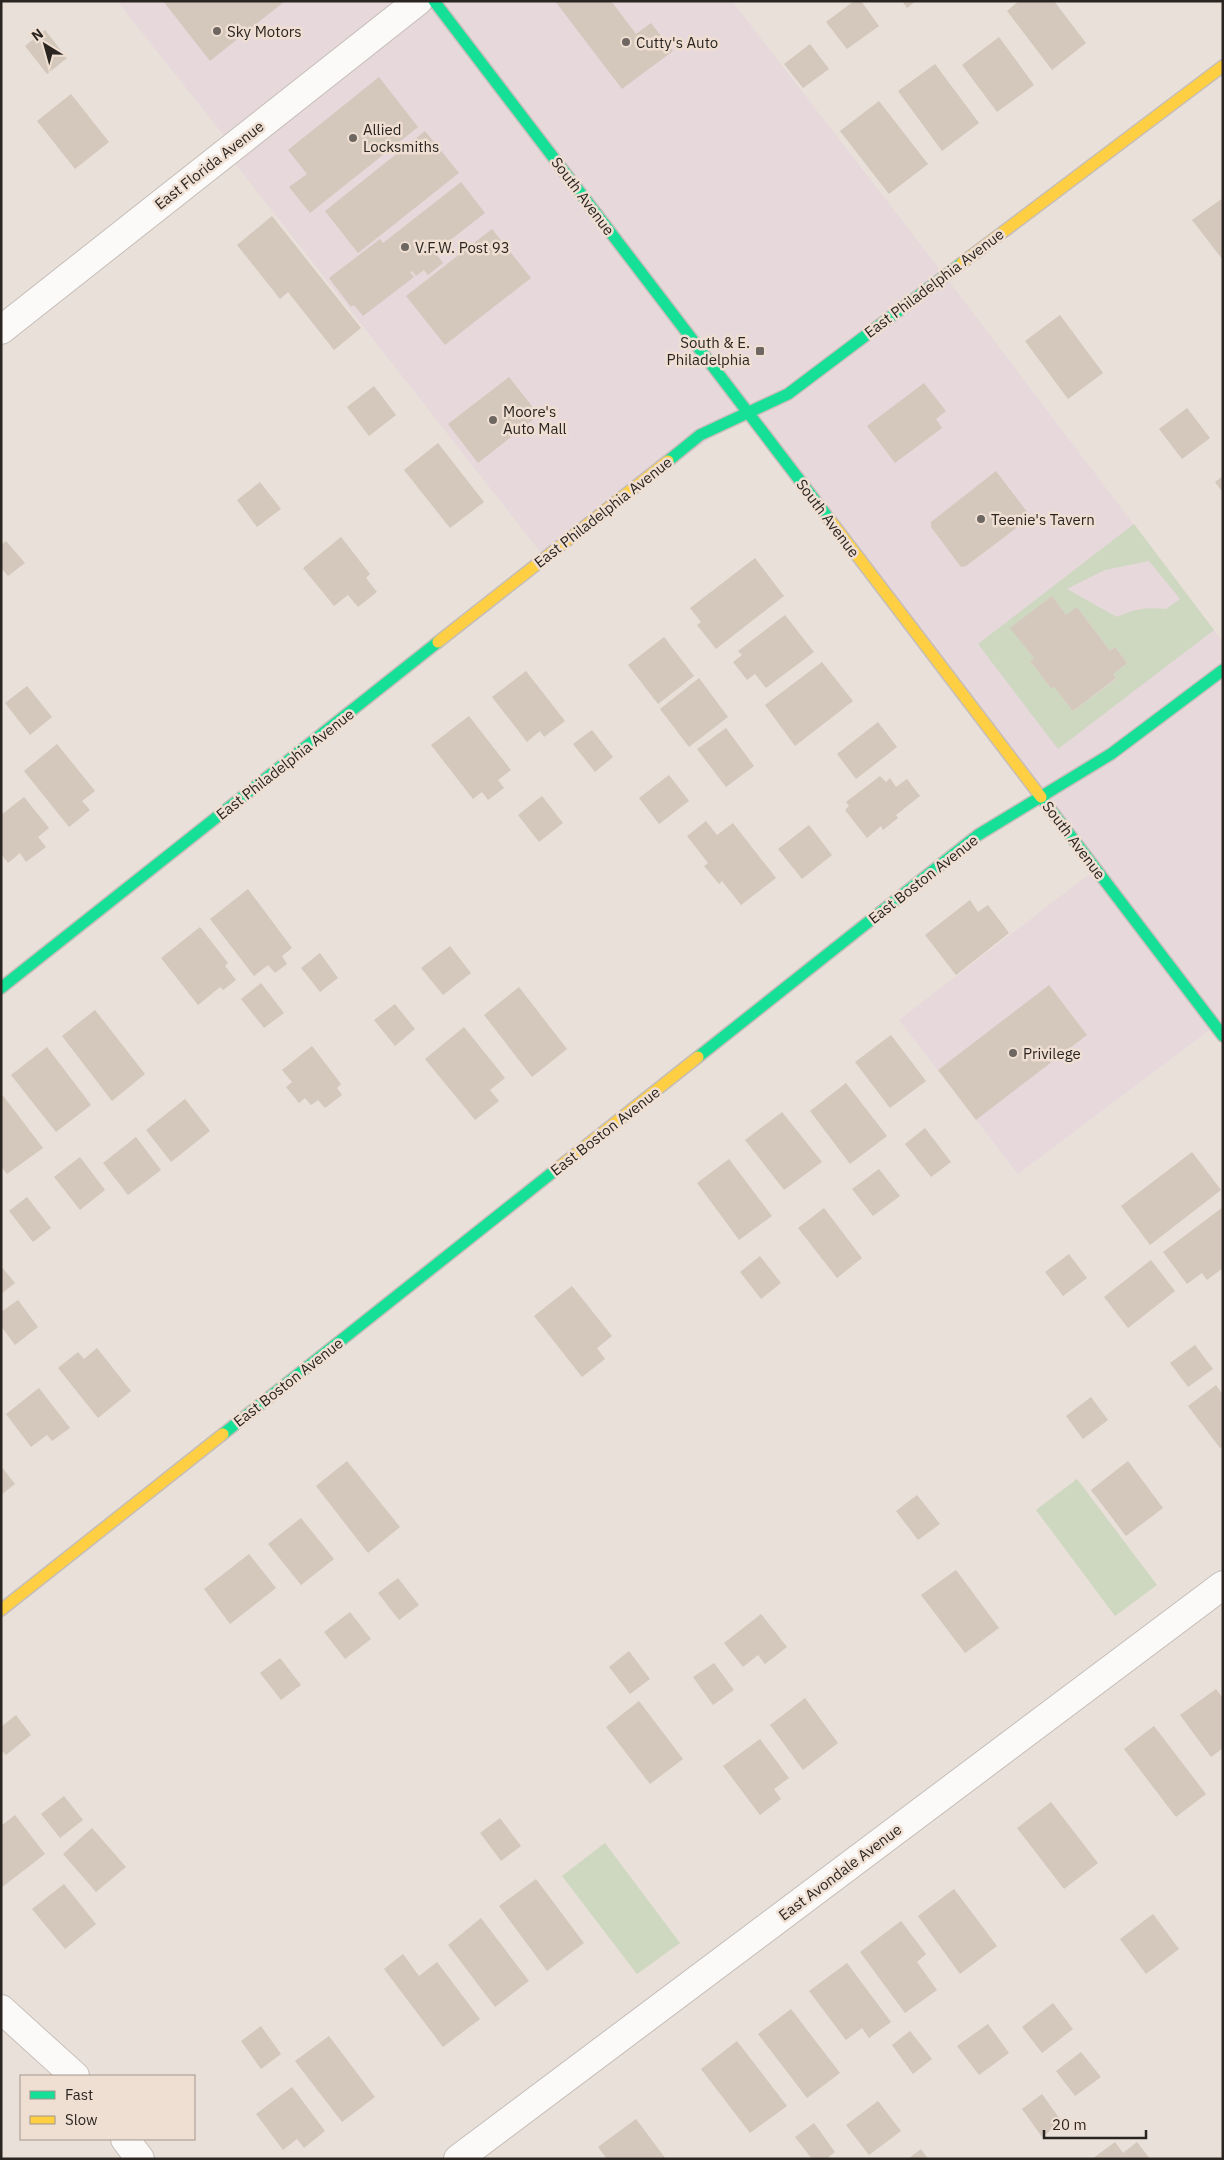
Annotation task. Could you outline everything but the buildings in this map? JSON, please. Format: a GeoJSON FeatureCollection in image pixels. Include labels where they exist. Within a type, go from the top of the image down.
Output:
{"type":"FeatureCollection","features":[{"type":"Feature","properties":{"kind":"street","name":"East Florida Avenue"},"geometry":{"type":"LineString","coordinates":[[1,330],[418,1]]}},
{"type":"Feature","properties":{"kind":"street","name":"South Avenue"},"geometry":{"type":"LineString","coordinates":[[434,1],[1223,1036]]}},
{"type":"Feature","properties":{"kind":"street","name":"East Philadelphia Avenue"},"geometry":{"type":"LineString","coordinates":[[1,988],[700,435],[788,394],[1223,66]]}},
{"type":"Feature","properties":{"kind":"street","name":"East Boston Avenue"},"geometry":{"type":"LineString","coordinates":[[1,1610],[978,835],[1111,754],[1223,670]]}},
{"type":"Feature","properties":{"kind":"street","name":"East Avondale Avenue"},"geometry":{"type":"LineString","coordinates":[[458,2159],[1223,1584]]}},
{"type":"Feature","properties":{"kind":"street"},"geometry":{"type":"LineString","coordinates":[[1,2009],[74,2075]]}},
{"type":"Feature","properties":{"kind":"street"},"geometry":{"type":"LineString","coordinates":[[126,2140],[140,2159]]}},
{"type":"Feature","properties":{"kind":"shaded area"},"geometry":{"type":"Polygon","coordinates":[[[117,1],[732,1],[945,276],[1223,642],[1223,1036],[1215,1026],[1018,1174],[899,1020],[1096,869],[747,412],[545,558],[226,152],[233,147],[117,1]]]}},
{"type":"Feature","properties":{"kind":"green space"},"geometry":{"type":"Polygon","coordinates":[[[1134,524],[1214,630],[1058,749],[978,644],[1134,524]],[[1149,561],[1105,570],[1067,589],[1117,617],[1141,609],[1166,609],[1180,599],[1149,561]],[[1052,596],[1011,628],[1034,658],[1030,661],[1051,688],[1054,687],[1073,711],[1116,679],[1113,674],[1127,663],[1115,647],[1110,651],[1077,607],[1066,615],[1052,596]]]}},
{"type":"Feature","properties":{"kind":"green space"},"geometry":{"type":"Polygon","coordinates":[[[1077,1479],[1157,1585],[1115,1616],[1036,1510],[1077,1479]]]}},
{"type":"Feature","properties":{"kind":"green space"},"geometry":{"type":"Polygon","coordinates":[[[605,1843],[680,1943],[637,1974],[562,1876],[605,1843]]]}},
{"type":"Feature","properties":{"kind":"traffic: fast"},"geometry":{"type":"LineString","coordinates":[[434,1],[830,520]]}},
{"type":"Feature","properties":{"kind":"traffic: fast"},"geometry":{"type":"LineString","coordinates":[[668,461],[700,435],[788,394],[962,263]]}},
{"type":"Feature","properties":{"kind":"traffic: fast"},"geometry":{"type":"LineString","coordinates":[[1,988],[438,642]]}},
{"type":"Feature","properties":{"kind":"traffic: fast"},"geometry":{"type":"LineString","coordinates":[[698,1057],[978,835],[1111,754],[1223,670]]}},
{"type":"Feature","properties":{"kind":"traffic: fast"},"geometry":{"type":"LineString","coordinates":[[1041,797],[1223,1036]]}},
{"type":"Feature","properties":{"kind":"traffic: fast"},"geometry":{"type":"LineString","coordinates":[[223,1434],[558,1168]]}},
{"type":"Feature","properties":{"kind":"traffic: slow"},"geometry":{"type":"LineString","coordinates":[[962,263],[1223,66]]}},
{"type":"Feature","properties":{"kind":"traffic: slow"},"geometry":{"type":"LineString","coordinates":[[438,642],[668,461]]}},
{"type":"Feature","properties":{"kind":"traffic: slow"},"geometry":{"type":"LineString","coordinates":[[830,520],[1041,797]]}},
{"type":"Feature","properties":{"kind":"traffic: slow"},"geometry":{"type":"LineString","coordinates":[[558,1168],[698,1057]]}},
{"type":"Feature","properties":{"kind":"traffic: slow"},"geometry":{"type":"LineString","coordinates":[[1,1610],[223,1434]]}},
{"type":"Feature","properties":{"kind":"place","name":"Sky Motors"},"geometry":{"type":"Point","coordinates":[217,31]}},
{"type":"Feature","properties":{"kind":"place","name":"Cutty's Auto"},"geometry":{"type":"Point","coordinates":[626,42]}},
{"type":"Feature","properties":{"kind":"place","name":"Allied Locksmiths"},"geometry":{"type":"Point","coordinates":[353,138]}},
{"type":"Feature","properties":{"kind":"place","name":"V.F.W. Post 93"},"geometry":{"type":"Point","coordinates":[405,247]}},
{"type":"Feature","properties":{"kind":"place","name":"South & E. Philadelphia"},"geometry":{"type":"Point","coordinates":[760,351]}},
{"type":"Feature","properties":{"kind":"place","name":"Moore's Auto Mall"},"geometry":{"type":"Point","coordinates":[493,420]}},
{"type":"Feature","properties":{"kind":"place","name":"Teenie's Tavern"},"geometry":{"type":"Point","coordinates":[981,519]}},
{"type":"Feature","properties":{"kind":"place","name":"Privilege"},"geometry":{"type":"Point","coordinates":[1013,1053]}}]}
